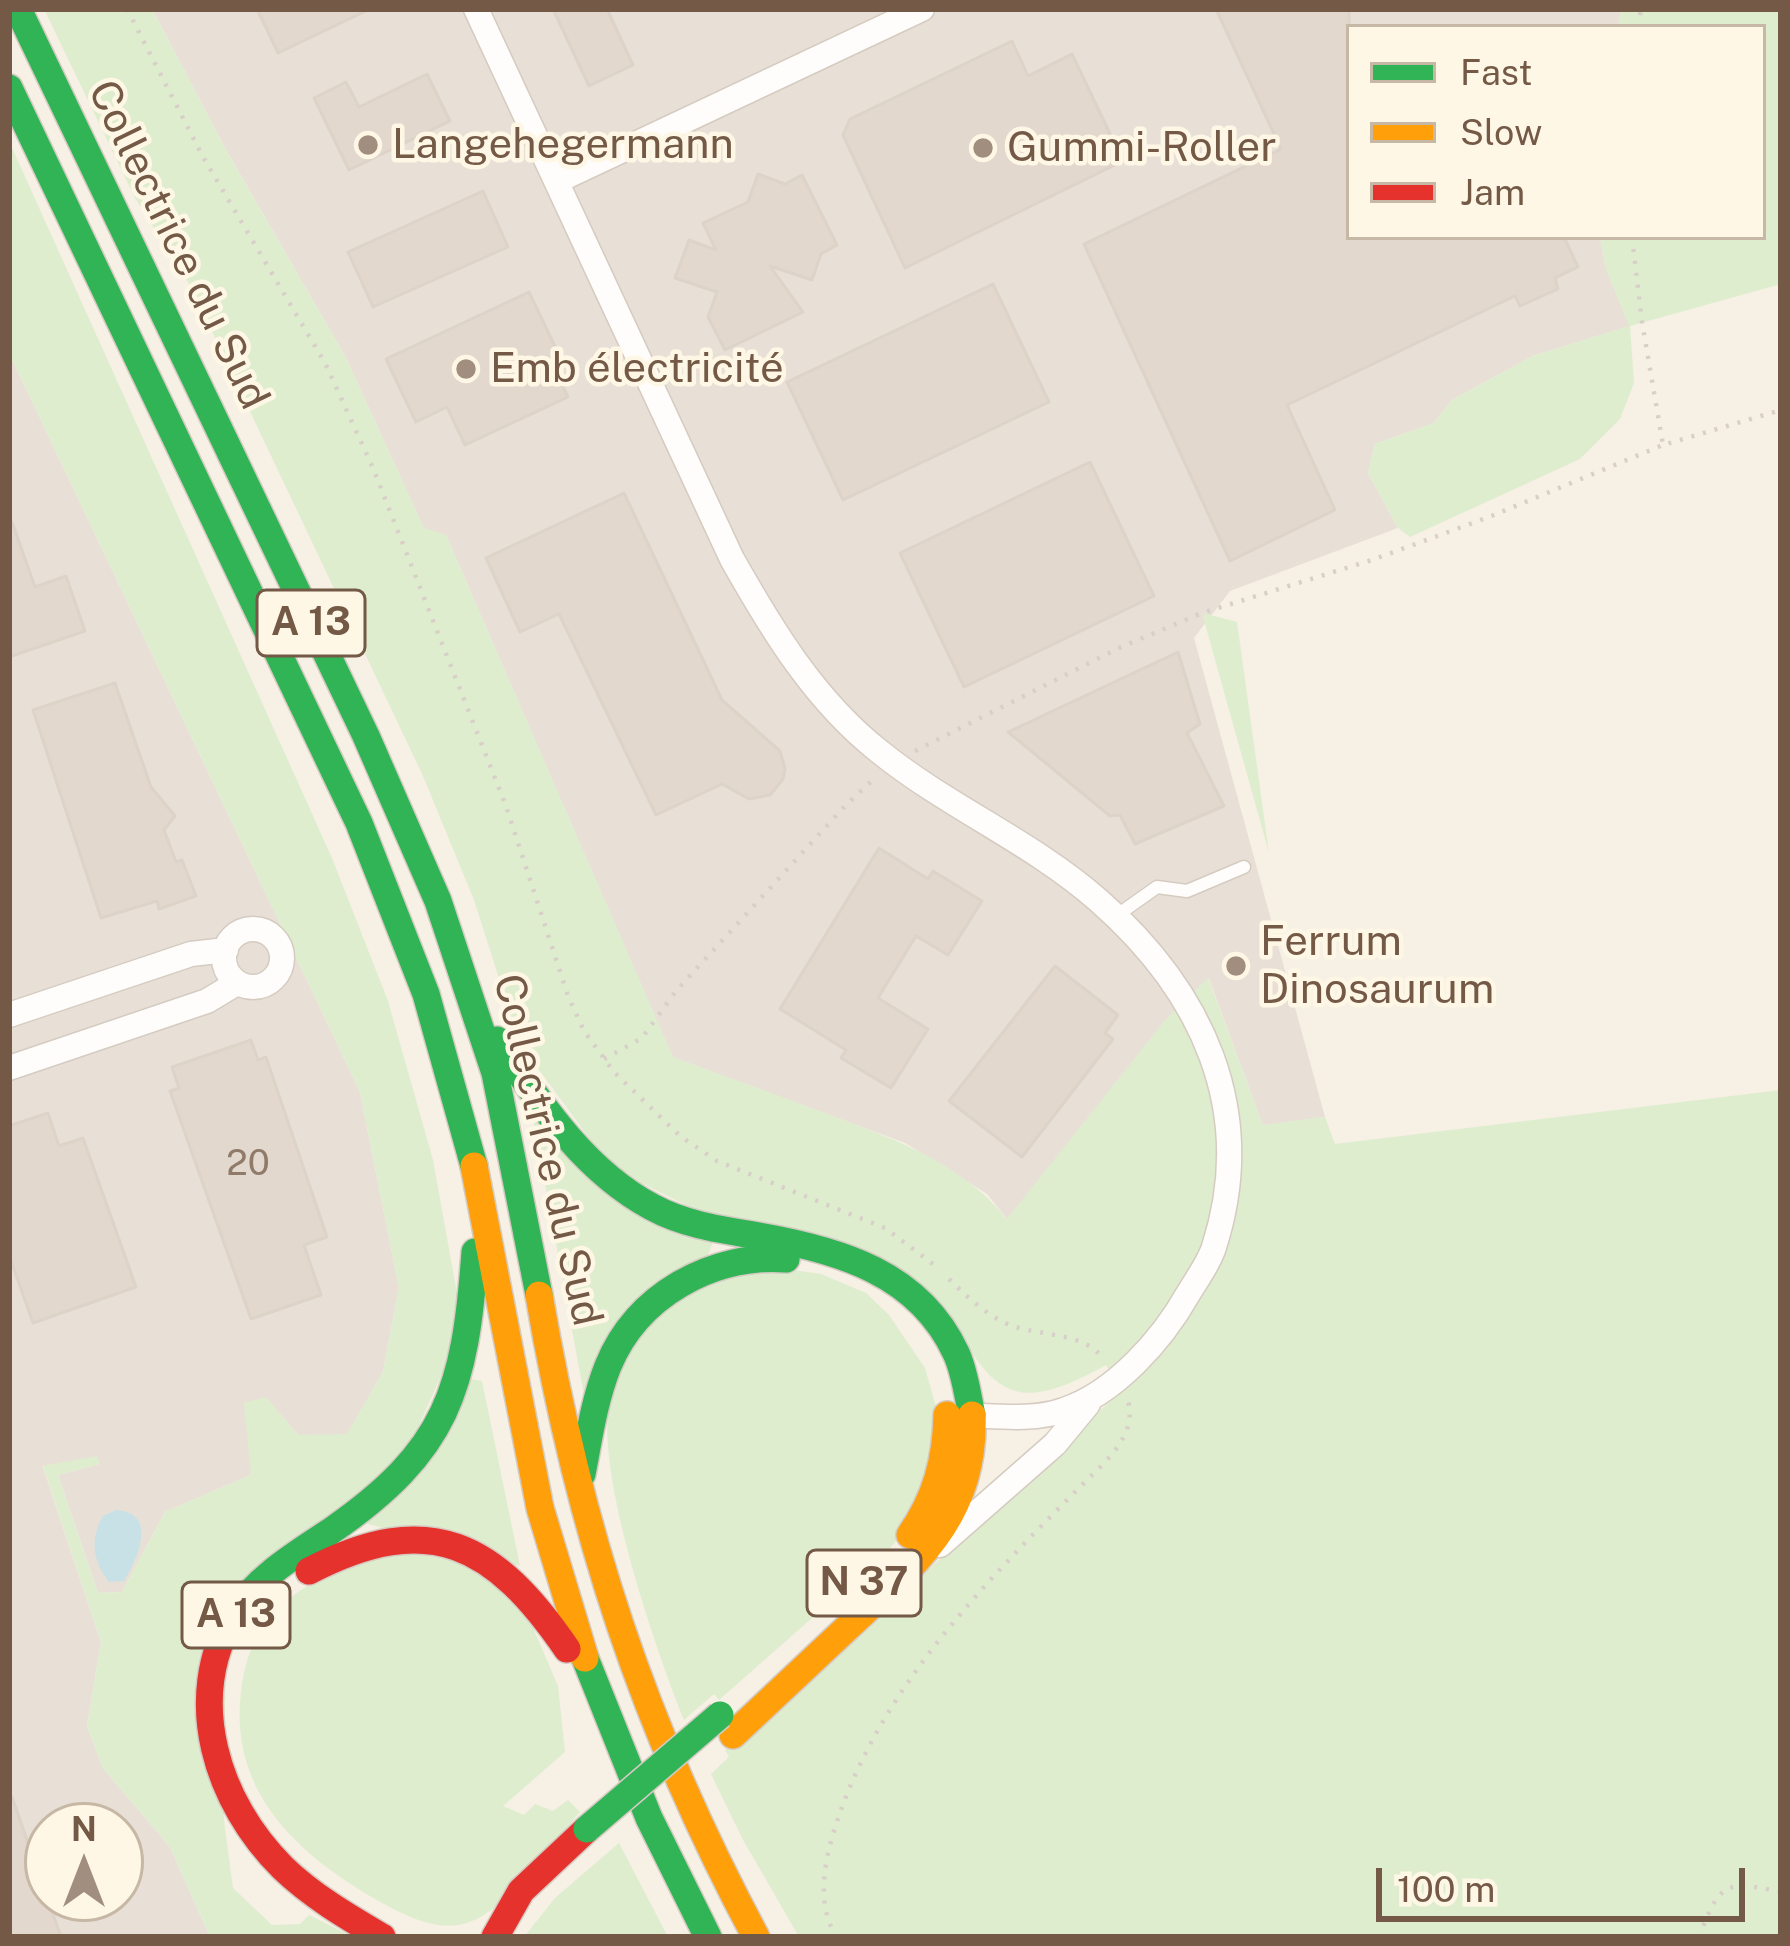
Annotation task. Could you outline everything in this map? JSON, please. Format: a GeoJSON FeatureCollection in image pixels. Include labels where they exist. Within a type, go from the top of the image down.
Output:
{"type":"FeatureCollection","features":[{"type":"Feature","properties":{"kind":"main road","name":"Collectrice du Sud"},"geometry":{"type":"LineString","coordinates":[[18,9],[432,886],[479,1015],[526,1214],[578,1492],[625,1650],[710,1854],[756,1937]]}},
{"type":"Feature","properties":{"kind":"main road","name":"Collectrice du Sud"},"geometry":{"type":"LineString","coordinates":[[9,88],[391,895],[446,1053],[480,1191],[535,1488],[572,1622],[651,1827],[708,1937]]}},
{"type":"Feature","properties":{"kind":"main road","name":"A 13"},"geometry":{"type":"LineString","coordinates":[[479,1015],[567,1140],[605,1177],[672,1215],[705,1227],[819,1246],[881,1268],[907,1287],[956,1353],[959,1415]]}},
{"type":"Feature","properties":{"kind":"main road","name":"A 13"},"geometry":{"type":"LineString","coordinates":[[393,1933],[322,1902],[280,1866],[236,1811],[209,1739],[209,1687],[218,1646],[246,1596],[292,1556],[395,1484],[443,1419],[470,1338],[480,1191]]}},
{"type":"Feature","properties":{"kind":"main road","name":"A 13"},"geometry":{"type":"LineString","coordinates":[[578,1492],[600,1389],[617,1348],[645,1311],[683,1281],[728,1262],[776,1257],[827,1266],[873,1288],[896,1309],[934,1365],[959,1415]]}},
{"type":"Feature","properties":{"kind":"main road","name":"N 37"},"geometry":{"type":"LineString","coordinates":[[494,1937],[500,1919],[532,1880],[595,1839],[926,1554],[965,1486],[974,1444],[959,1415]]}},
{"type":"Feature","properties":{"kind":"main road","name":"N 37"},"geometry":{"type":"LineString","coordinates":[[726,1725],[892,1558],[927,1514],[946,1442],[959,1415]]}},
{"type":"Feature","properties":{"kind":"main road","name":"A 13"},"geometry":{"type":"LineString","coordinates":[[393,1933],[291,1855],[246,1796],[224,1737],[228,1687],[239,1646],[259,1612],[291,1581],[335,1555],[385,1540],[437,1540],[484,1556],[521,1587],[598,1695]]}},
{"type":"Feature","properties":{"kind":"main road","name":"N 37"},"geometry":{"type":"LineString","coordinates":[[513,1937],[595,1839]]}},
{"type":"Feature","properties":{"kind":"street"},"geometry":{"type":"LineString","coordinates":[[476,9],[732,559],[773,631],[827,702],[893,762],[1097,898],[1151,952],[1197,1016],[1225,1090],[1231,1172],[1213,1250],[1171,1324],[1106,1386],[1055,1444],[958,1532],[926,1554]]}},
{"type":"Feature","properties":{"kind":"street"},"geometry":{"type":"LineString","coordinates":[[557,181],[922,9]]}},
{"type":"Feature","properties":{"kind":"street"},"geometry":{"type":"LineString","coordinates":[[255,929],[273,937],[282,953],[279,972],[256,988],[237,982],[226,968],[226,950],[237,934],[255,929]]}},
{"type":"Feature","properties":{"kind":"street"},"geometry":{"type":"LineString","coordinates":[[9,1015],[190,954],[226,950]]}},
{"type":"Feature","properties":{"kind":"street"},"geometry":{"type":"LineString","coordinates":[[9,1068],[207,1001],[237,982]]}},
{"type":"Feature","properties":{"kind":"street"},"geometry":{"type":"LineString","coordinates":[[959,1415],[1063,1411],[1106,1386]]}},
{"type":"Feature","properties":{"kind":"lane"},"geometry":{"type":"LineString","coordinates":[[1115,917],[1157,887],[1187,891],[1244,867]]}},
{"type":"Feature","properties":{"kind":"path"},"geometry":{"type":"LineString","coordinates":[[127,9],[202,157],[325,364],[374,468],[506,806],[568,996],[604,1059],[680,1136],[717,1161],[885,1228],[922,1253],[975,1304],[1002,1322],[1096,1349],[1106,1386],[1130,1406],[1131,1421],[1113,1454],[996,1572],[900,1694],[866,1748],[827,1853],[824,1893],[830,1928],[837,1937]]}},
{"type":"Feature","properties":{"kind":"path"},"geometry":{"type":"LineString","coordinates":[[1632,240],[1663,445]]}},
{"type":"Feature","properties":{"kind":"path"},"geometry":{"type":"LineString","coordinates":[[604,1059],[643,1038],[676,991],[846,805],[893,762],[1121,647],[1202,613],[1372,560],[1663,445],[1781,410]]}},
{"type":"Feature","properties":{"kind":"path"},"geometry":{"type":"LineString","coordinates":[[1699,1937],[1712,1903],[1727,1888],[1752,1884],[1781,1892]]}},
{"type":"Feature","properties":{"kind":"shaded area"},"geometry":{"type":"Polygon","coordinates":[[[152,9],[1621,9],[1618,24],[1346,24],[1346,240],[1601,240],[1606,269],[1630,326],[1533,356],[1452,400],[1434,423],[1375,444],[1368,473],[1398,528],[1230,591],[1194,638],[1325,1117],[1263,1126],[1209,979],[1007,1219],[987,1194],[905,1143],[672,1057],[446,535],[424,529],[346,358],[225,148],[152,9]]]}},
{"type":"Feature","properties":{"kind":"shaded area"},"geometry":{"type":"Polygon","coordinates":[[[9,353],[360,1092],[399,1288],[383,1372],[347,1435],[298,1435],[266,1398],[251,1475],[165,1512],[122,1592],[98,1593],[58,1475],[99,1464],[43,1467],[101,1642],[87,1726],[103,1768],[132,1802],[24,1802],[24,1922],[144,1922],[144,1816],[170,1847],[210,1937],[9,1937],[9,353]]]}},
{"type":"Feature","properties":{"kind":"green space"},"geometry":{"type":"Polygon","coordinates":[[[44,9],[152,9],[225,148],[346,358],[424,528],[446,535],[673,1057],[918,1151],[966,1180],[1007,1219],[1166,1019],[1208,978],[1263,1125],[1325,1117],[1335,1144],[1781,1090],[1781,1937],[799,1937],[711,1774],[729,1757],[725,1750],[1122,1390],[1106,1365],[1046,1391],[1024,1393],[1006,1387],[975,1358],[943,1304],[710,1217],[611,1168],[520,1044],[474,900],[423,776],[191,287],[135,198],[44,9]]]}},
{"type":"Feature","properties":{"kind":"green space"},"geometry":{"type":"Polygon","coordinates":[[[1621,9],[1781,9],[1781,284],[1630,326],[1634,383],[1620,419],[1580,459],[1410,537],[1398,528],[1368,473],[1375,444],[1434,423],[1452,400],[1533,356],[1629,326],[1606,269],[1601,240],[1766,240],[1766,24],[1618,24],[1621,9]]]}},
{"type":"Feature","properties":{"kind":"green space"},"geometry":{"type":"Polygon","coordinates":[[[9,141],[332,858],[388,1001],[433,1160],[458,1299],[455,1345],[406,1454],[226,1598],[224,1821],[233,1888],[272,1925],[300,1924],[309,1915],[353,1937],[210,1937],[170,1847],[144,1816],[144,1802],[132,1802],[103,1768],[87,1726],[101,1642],[43,1466],[97,1456],[100,1464],[58,1475],[98,1593],[122,1592],[165,1512],[251,1475],[244,1403],[266,1397],[298,1435],[347,1434],[383,1372],[399,1288],[360,1092],[9,353],[9,141]]]}},
{"type":"Feature","properties":{"kind":"green space"},"geometry":{"type":"Polygon","coordinates":[[[1202,613],[1237,622],[1269,853],[1202,613]]]}},
{"type":"Feature","properties":{"kind":"green space"},"geometry":{"type":"Polygon","coordinates":[[[530,1103],[715,1236],[707,1258],[585,1400],[530,1103]]]}},
{"type":"Feature","properties":{"kind":"green space"},"geometry":{"type":"Polygon","coordinates":[[[773,1267],[821,1274],[866,1293],[889,1315],[925,1368],[938,1414],[920,1511],[887,1552],[719,1700],[714,1694],[684,1720],[644,1607],[619,1516],[607,1434],[609,1402],[628,1356],[673,1300],[703,1283],[773,1267]]]}},
{"type":"Feature","properties":{"kind":"green space"},"geometry":{"type":"Polygon","coordinates":[[[471,1379],[482,1381],[520,1566],[361,1522],[471,1379]]]}},
{"type":"Feature","properties":{"kind":"green space"},"geometry":{"type":"Polygon","coordinates":[[[388,1548],[480,1566],[531,1623],[558,1686],[565,1752],[503,1806],[524,1815],[535,1804],[553,1811],[568,1800],[580,1812],[511,1893],[479,1918],[463,1924],[440,1925],[407,1916],[320,1862],[275,1816],[246,1760],[240,1728],[241,1692],[248,1658],[262,1628],[302,1590],[388,1548]]]}},
{"type":"Feature","properties":{"kind":"green space"},"geometry":{"type":"Polygon","coordinates":[[[619,1843],[668,1937],[524,1937],[555,1898],[619,1843]]]}},
{"type":"Feature","properties":{"kind":"water"},"geometry":{"type":"Polygon","coordinates":[[[116,1510],[137,1519],[141,1538],[124,1581],[109,1582],[96,1558],[95,1541],[103,1516],[116,1510]]]}},
{"type":"Feature","properties":{"kind":"building"},"geometry":{"type":"Polygon","coordinates":[[[257,9],[370,9],[278,53],[257,9]]]}},
{"type":"Feature","properties":{"kind":"building"},"geometry":{"type":"Polygon","coordinates":[[[553,9],[607,9],[633,65],[589,86],[553,9]]]}},
{"type":"Feature","properties":{"kind":"building"},"geometry":{"type":"Polygon","coordinates":[[[1216,9],[1349,9],[1346,240],[1565,240],[1578,267],[1555,278],[1558,289],[1520,306],[1515,296],[1287,405],[1335,510],[1230,561],[1084,244],[1281,149],[1216,9]]]}},
{"type":"Feature","properties":{"kind":"building","name":"Gummi-Roller"},"geometry":{"type":"Polygon","coordinates":[[[1012,41],[1028,76],[1072,54],[1123,161],[905,268],[843,135],[850,119],[1012,41]]]}},
{"type":"Feature","properties":{"kind":"building","name":"Langehegermann"},"geometry":{"type":"Polygon","coordinates":[[[427,74],[450,121],[349,170],[314,98],[346,82],[359,107],[427,74]]]}},
{"type":"Feature","properties":{"kind":"building"},"geometry":{"type":"Polygon","coordinates":[[[758,174],[785,184],[802,175],[837,245],[821,254],[812,280],[770,266],[803,312],[725,350],[708,317],[717,292],[675,278],[689,240],[716,250],[703,223],[748,202],[758,174]]]}},
{"type":"Feature","properties":{"kind":"building"},"geometry":{"type":"Polygon","coordinates":[[[483,191],[508,247],[373,307],[348,252],[483,191]]]}},
{"type":"Feature","properties":{"kind":"building"},"geometry":{"type":"Polygon","coordinates":[[[993,284],[1049,402],[843,500],[787,382],[993,284]]]}},
{"type":"Feature","properties":{"kind":"building","name":"Emb électricité"},"geometry":{"type":"Polygon","coordinates":[[[529,292],[559,355],[550,359],[568,397],[465,445],[447,407],[416,422],[386,359],[529,292]]]}},
{"type":"Feature","properties":{"kind":"building"},"geometry":{"type":"Polygon","coordinates":[[[1090,462],[1154,596],[964,687],[900,553],[1090,462]]]}},
{"type":"Feature","properties":{"kind":"building"},"geometry":{"type":"Polygon","coordinates":[[[624,493],[722,700],[780,751],[783,779],[770,795],[749,799],[722,784],[656,815],[559,614],[520,632],[486,558],[624,493]]]}},
{"type":"Feature","properties":{"kind":"building"},"geometry":{"type":"Polygon","coordinates":[[[9,523],[35,587],[66,576],[85,631],[9,657],[9,523]]]}},
{"type":"Feature","properties":{"kind":"building"},"geometry":{"type":"Polygon","coordinates":[[[1178,652],[1200,724],[1187,733],[1224,806],[1135,844],[1120,815],[1110,816],[1008,732],[1178,652]]]}},
{"type":"Feature","properties":{"kind":"building"},"geometry":{"type":"Polygon","coordinates":[[[115,683],[151,787],[175,816],[164,830],[196,896],[159,909],[157,901],[101,918],[33,710],[115,683]]]}},
{"type":"Feature","properties":{"kind":"building"},"geometry":{"type":"Polygon","coordinates":[[[879,848],[928,879],[933,871],[982,901],[948,955],[916,936],[878,998],[928,1029],[891,1088],[841,1058],[846,1050],[780,1009],[879,848]]]}},
{"type":"Feature","properties":{"kind":"building"},"geometry":{"type":"Polygon","coordinates":[[[1055,966],[1118,1015],[1105,1033],[1113,1039],[1022,1157],[949,1101],[1055,966]]]}},
{"type":"Feature","properties":{"kind":"building"},"geometry":{"type":"Polygon","coordinates":[[[251,1040],[258,1060],[266,1057],[327,1237],[304,1245],[321,1295],[251,1319],[170,1091],[179,1088],[172,1067],[251,1040]]]}},
{"type":"Feature","properties":{"kind":"building"},"geometry":{"type":"Polygon","coordinates":[[[48,1113],[59,1146],[83,1138],[136,1287],[33,1323],[9,1255],[9,1126],[48,1113]]]}},
{"type":"Feature","properties":{"kind":"building"},"geometry":{"type":"Polygon","coordinates":[[[9,1798],[24,1831],[24,1922],[56,1922],[61,1937],[9,1937],[9,1798]]]}},
{"type":"Feature","properties":{"kind":"traffic: fast"},"geometry":{"type":"LineString","coordinates":[[18,9],[366,736],[438,901],[495,1073],[539,1295]]}},
{"type":"Feature","properties":{"kind":"traffic: fast"},"geometry":{"type":"LineString","coordinates":[[9,88],[359,823],[426,994],[474,1166]]}},
{"type":"Feature","properties":{"kind":"traffic: fast"},"geometry":{"type":"LineString","coordinates":[[497,1040],[584,1155],[627,1192],[652,1207],[704,1226],[847,1258],[899,1285],[921,1303],[956,1353],[972,1415]]}},
{"type":"Feature","properties":{"kind":"traffic: fast"},"geometry":{"type":"LineString","coordinates":[[234,1614],[278,1568],[370,1501],[425,1444],[456,1380],[475,1252]]}},
{"type":"Feature","properties":{"kind":"traffic: fast"},"geometry":{"type":"LineString","coordinates":[[582,1474],[603,1379],[638,1319],[680,1284],[705,1272],[758,1259],[786,1259]]}},
{"type":"Feature","properties":{"kind":"traffic: fast"},"geometry":{"type":"LineString","coordinates":[[585,1658],[649,1818],[708,1937]]}},
{"type":"Feature","properties":{"kind":"traffic: fast"},"geometry":{"type":"LineString","coordinates":[[587,1829],[720,1715]]}},
{"type":"Feature","properties":{"kind":"traffic: slow"},"geometry":{"type":"LineString","coordinates":[[474,1166],[540,1508],[585,1658]]}},
{"type":"Feature","properties":{"kind":"traffic: slow"},"geometry":{"type":"LineString","coordinates":[[539,1295],[574,1465],[620,1625],[680,1781],[756,1937]]}},
{"type":"Feature","properties":{"kind":"traffic: slow"},"geometry":{"type":"LineString","coordinates":[[910,1535],[938,1478],[947,1415]]}},
{"type":"Feature","properties":{"kind":"traffic: slow"},"geometry":{"type":"LineString","coordinates":[[733,1735],[896,1582],[936,1536],[964,1482],[972,1415]]}},
{"type":"Feature","properties":{"kind":"traffic: jam"},"geometry":{"type":"LineString","coordinates":[[309,1571],[390,1542],[425,1540],[456,1547],[486,1562],[513,1584],[567,1649]]}},
{"type":"Feature","properties":{"kind":"traffic: jam"},"geometry":{"type":"LineString","coordinates":[[234,1614],[211,1680],[210,1715],[225,1781],[240,1813],[283,1868],[318,1897],[382,1937]]}},
{"type":"Feature","properties":{"kind":"traffic: jam"},"geometry":{"type":"LineString","coordinates":[[495,1937],[521,1891],[587,1829]]}},
{"type":"Feature","properties":{"kind":"place","name":"Langehegermann"},"geometry":{"type":"Point","coordinates":[368,145]}},
{"type":"Feature","properties":{"kind":"place","name":"Gummi-Roller"},"geometry":{"type":"Point","coordinates":[983,148]}},
{"type":"Feature","properties":{"kind":"place","name":"Emb électricité"},"geometry":{"type":"Point","coordinates":[466,369]}},
{"type":"Feature","properties":{"kind":"place","name":"Ferrum Dinosaurum"},"geometry":{"type":"Point","coordinates":[1236,966]}}]}
